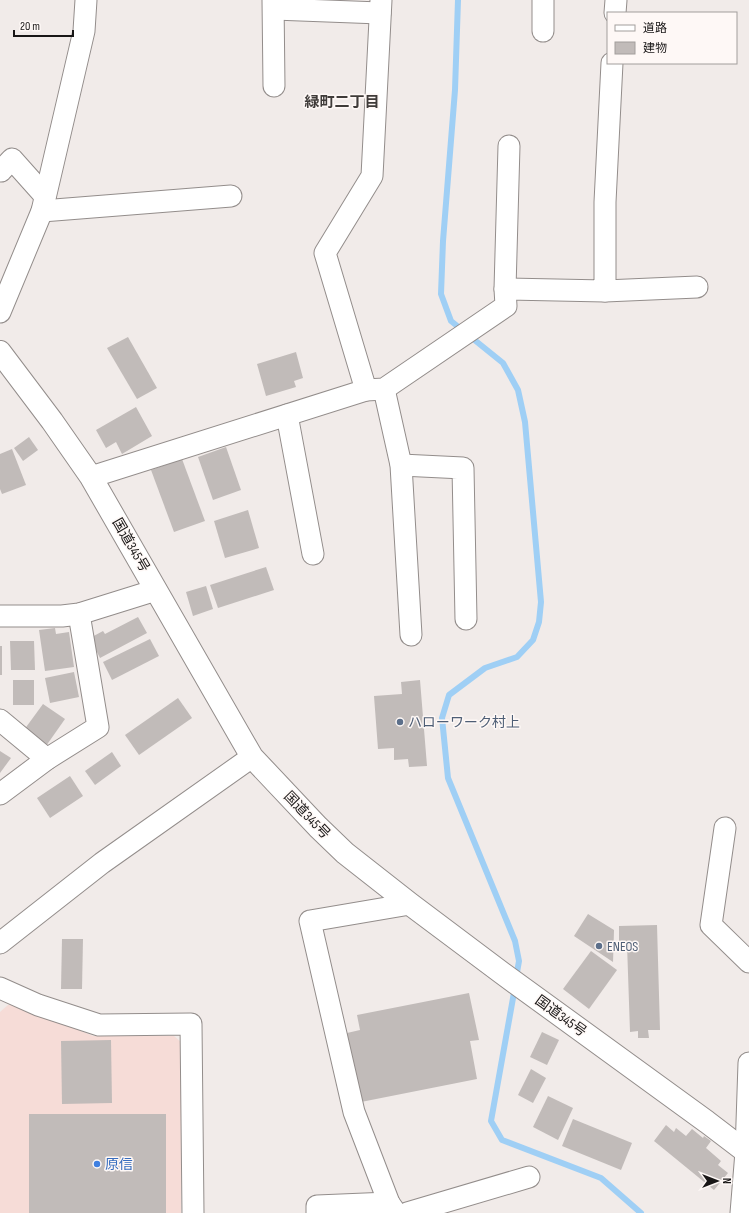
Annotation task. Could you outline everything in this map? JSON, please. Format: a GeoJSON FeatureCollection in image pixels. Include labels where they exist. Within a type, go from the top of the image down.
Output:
{"type":"FeatureCollection","features":[{"type":"Feature","properties":{"kind":"highway","name":"国道345号"},"geometry":{"type":"LineString","coordinates":[[0,352],[52,421],[91,477],[252,757],[318,828],[344,853],[410,904],[747,1153]]}},
{"type":"Feature","properties":{"kind":"street"},"geometry":{"type":"LineString","coordinates":[[0,312],[44,204],[84,31],[86,0]]}},
{"type":"Feature","properties":{"kind":"street"},"geometry":{"type":"LineString","coordinates":[[543,0],[543,31]]}},
{"type":"Feature","properties":{"kind":"street"},"geometry":{"type":"LineString","coordinates":[[615,12],[616,0]]}},
{"type":"Feature","properties":{"kind":"street"},"geometry":{"type":"LineString","coordinates":[[274,86],[273,5],[381,6],[372,176],[325,253],[375,389],[401,466],[411,636]]}},
{"type":"Feature","properties":{"kind":"street"},"geometry":{"type":"LineString","coordinates":[[604,291],[604,202],[612,64]]}},
{"type":"Feature","properties":{"kind":"street"},"geometry":{"type":"LineString","coordinates":[[91,477],[287,415],[375,389],[506,306],[505,289],[509,146]]}},
{"type":"Feature","properties":{"kind":"street"},"geometry":{"type":"LineString","coordinates":[[0,170],[12,159],[44,204]]}},
{"type":"Feature","properties":{"kind":"street"},"geometry":{"type":"LineString","coordinates":[[44,204],[231,196]]}},
{"type":"Feature","properties":{"kind":"street"},"geometry":{"type":"LineString","coordinates":[[505,289],[604,291],[697,287]]}},
{"type":"Feature","properties":{"kind":"street"},"geometry":{"type":"LineString","coordinates":[[287,415],[313,554]]}},
{"type":"Feature","properties":{"kind":"street"},"geometry":{"type":"LineString","coordinates":[[401,466],[463,468],[466,619]]}},
{"type":"Feature","properties":{"kind":"street"},"geometry":{"type":"LineString","coordinates":[[0,616],[62,616],[79,614],[156,590]]}},
{"type":"Feature","properties":{"kind":"street"},"geometry":{"type":"LineString","coordinates":[[0,794],[47,759],[98,727],[79,614]]}},
{"type":"Feature","properties":{"kind":"street"},"geometry":{"type":"LineString","coordinates":[[0,720],[47,759]]}},
{"type":"Feature","properties":{"kind":"street"},"geometry":{"type":"LineString","coordinates":[[0,943],[102,863],[252,757]]}},
{"type":"Feature","properties":{"kind":"street"},"geometry":{"type":"LineString","coordinates":[[725,828],[711,925],[749,962]]}},
{"type":"Feature","properties":{"kind":"street"},"geometry":{"type":"LineString","coordinates":[[317,1213],[317,1206],[392,1208],[354,1112],[310,921],[410,904]]}},
{"type":"Feature","properties":{"kind":"street"},"geometry":{"type":"LineString","coordinates":[[0,988],[38,1005],[99,1025],[191,1024],[193,1213]]}},
{"type":"Feature","properties":{"kind":"street"},"geometry":{"type":"LineString","coordinates":[[741,1213],[747,1153],[749,1063]]}},
{"type":"Feature","properties":{"kind":"street"},"geometry":{"type":"LineString","coordinates":[[407,1213],[529,1177]]}},
{"type":"Feature","properties":{"kind":"shaded area"},"geometry":{"type":"Polygon","coordinates":[[[8,1005],[19,1005],[93,1036],[174,1036],[182,1043],[181,1213],[0,1213],[0,1012],[8,1005]]]}},
{"type":"Feature","properties":{"kind":"building"},"geometry":{"type":"Polygon","coordinates":[[[128,337],[157,388],[137,399],[107,348],[128,337]]]}},
{"type":"Feature","properties":{"kind":"building"},"geometry":{"type":"Polygon","coordinates":[[[296,352],[303,378],[294,381],[296,387],[266,396],[257,364],[296,352]]]}},
{"type":"Feature","properties":{"kind":"building"},"geometry":{"type":"Polygon","coordinates":[[[136,407],[152,436],[122,454],[116,442],[106,448],[96,430],[136,407]]]}},
{"type":"Feature","properties":{"kind":"building"},"geometry":{"type":"Polygon","coordinates":[[[29,437],[38,450],[23,461],[14,448],[29,437]]]}},
{"type":"Feature","properties":{"kind":"building"},"geometry":{"type":"Polygon","coordinates":[[[226,447],[241,490],[213,500],[198,457],[226,447]]]}},
{"type":"Feature","properties":{"kind":"building"},"geometry":{"type":"Polygon","coordinates":[[[12,449],[26,485],[2,494],[0,489],[0,454],[12,449]]]}},
{"type":"Feature","properties":{"kind":"building"},"geometry":{"type":"Polygon","coordinates":[[[182,459],[205,521],[174,532],[151,470],[182,459]]]}},
{"type":"Feature","properties":{"kind":"building"},"geometry":{"type":"Polygon","coordinates":[[[248,510],[259,548],[225,558],[214,521],[248,510]]]}},
{"type":"Feature","properties":{"kind":"building"},"geometry":{"type":"Polygon","coordinates":[[[266,567],[274,590],[218,608],[210,585],[266,567]]]}},
{"type":"Feature","properties":{"kind":"building"},"geometry":{"type":"Polygon","coordinates":[[[206,586],[213,609],[193,616],[186,592],[206,586]]]}},
{"type":"Feature","properties":{"kind":"building"},"geometry":{"type":"Polygon","coordinates":[[[138,617],[147,633],[100,658],[90,638],[103,631],[105,634],[138,617]]]}},
{"type":"Feature","properties":{"kind":"building"},"geometry":{"type":"Polygon","coordinates":[[[55,628],[56,634],[69,632],[74,667],[45,671],[39,630],[55,628]]]}},
{"type":"Feature","properties":{"kind":"building"},"geometry":{"type":"Polygon","coordinates":[[[150,639],[159,656],[112,680],[103,662],[150,639]]]}},
{"type":"Feature","properties":{"kind":"building"},"geometry":{"type":"Polygon","coordinates":[[[10,641],[34,641],[35,670],[11,670],[10,641]]]}},
{"type":"Feature","properties":{"kind":"building"},"geometry":{"type":"Polygon","coordinates":[[[0,646],[2,646],[2,675],[0,675],[0,646]]]}},
{"type":"Feature","properties":{"kind":"building"},"geometry":{"type":"Polygon","coordinates":[[[74,672],[79,697],[50,703],[45,678],[74,672]]]}},
{"type":"Feature","properties":{"kind":"building"},"geometry":{"type":"Polygon","coordinates":[[[13,680],[34,680],[34,705],[13,705],[13,680]]]}},
{"type":"Feature","properties":{"kind":"building","name":"ハローワーク村上"},"geometry":{"type":"Polygon","coordinates":[[[420,680],[427,766],[409,767],[408,759],[394,760],[394,748],[378,749],[374,696],[402,694],[401,682],[420,680]]]}},
{"type":"Feature","properties":{"kind":"building"},"geometry":{"type":"Polygon","coordinates":[[[178,698],[192,718],[139,755],[125,735],[178,698]]]}},
{"type":"Feature","properties":{"kind":"building"},"geometry":{"type":"Polygon","coordinates":[[[43,704],[65,719],[46,746],[24,730],[43,704]]]}},
{"type":"Feature","properties":{"kind":"building"},"geometry":{"type":"Polygon","coordinates":[[[0,751],[11,758],[0,773],[0,751]]]}},
{"type":"Feature","properties":{"kind":"building"},"geometry":{"type":"Polygon","coordinates":[[[112,752],[121,766],[95,785],[85,771],[112,752]]]}},
{"type":"Feature","properties":{"kind":"building"},"geometry":{"type":"Polygon","coordinates":[[[70,776],[83,796],[50,818],[37,798],[70,776]]]}},
{"type":"Feature","properties":{"kind":"building"},"geometry":{"type":"Polygon","coordinates":[[[588,914],[614,930],[613,962],[574,936],[588,914]]]}},
{"type":"Feature","properties":{"kind":"building"},"geometry":{"type":"Polygon","coordinates":[[[657,925],[660,1030],[648,1030],[649,1038],[638,1038],[638,1031],[630,1032],[627,944],[619,945],[619,926],[657,925]]]}},
{"type":"Feature","properties":{"kind":"building"},"geometry":{"type":"Polygon","coordinates":[[[62,939],[83,939],[82,989],[61,989],[62,939]]]}},
{"type":"Feature","properties":{"kind":"building"},"geometry":{"type":"Polygon","coordinates":[[[591,951],[617,970],[589,1009],[563,989],[591,951]]]}},
{"type":"Feature","properties":{"kind":"building"},"geometry":{"type":"Polygon","coordinates":[[[469,993],[479,1040],[470,1041],[477,1079],[361,1102],[347,1033],[360,1030],[357,1015],[469,993]]]}},
{"type":"Feature","properties":{"kind":"building"},"geometry":{"type":"Polygon","coordinates":[[[542,1032],[559,1040],[547,1065],[530,1057],[542,1032]]]}},
{"type":"Feature","properties":{"kind":"building"},"geometry":{"type":"Polygon","coordinates":[[[111,1040],[112,1103],[62,1104],[61,1041],[111,1040]]]}},
{"type":"Feature","properties":{"kind":"building"},"geometry":{"type":"Polygon","coordinates":[[[531,1069],[546,1078],[533,1103],[518,1095],[531,1069]]]}},
{"type":"Feature","properties":{"kind":"building"},"geometry":{"type":"Polygon","coordinates":[[[548,1096],[573,1108],[558,1140],[533,1127],[548,1096]]]}},
{"type":"Feature","properties":{"kind":"building","name":"原信"},"geometry":{"type":"Polygon","coordinates":[[[29,1114],[166,1114],[166,1213],[29,1213],[29,1114]]]}},
{"type":"Feature","properties":{"kind":"building"},"geometry":{"type":"Polygon","coordinates":[[[573,1119],[632,1143],[621,1170],[562,1146],[573,1119]]]}},
{"type":"Feature","properties":{"kind":"building"},"geometry":{"type":"Polygon","coordinates":[[[666,1125],[674,1132],[676,1128],[686,1136],[692,1129],[703,1138],[704,1136],[711,1141],[706,1148],[721,1161],[718,1165],[728,1173],[714,1190],[654,1141],[666,1125]]]}},
{"type":"Feature","properties":{"kind":"waterway"},"geometry":{"type":"LineString","coordinates":[[458,0],[455,90],[443,241],[441,294],[451,321],[503,363],[518,390],[525,422],[541,602],[539,622],[533,640],[517,657],[485,668],[449,695],[442,718],[448,778],[515,941],[519,961],[516,978]]}},
{"type":"Feature","properties":{"kind":"waterway"},"geometry":{"type":"LineString","coordinates":[[515,987],[491,1121],[502,1140],[601,1178],[641,1213]]}},
{"type":"Feature","properties":{"kind":"place","name":"ハローワーク村上"},"geometry":{"type":"Point","coordinates":[400,722]}},
{"type":"Feature","properties":{"kind":"place","name":"ENEOS"},"geometry":{"type":"Point","coordinates":[599,946]}},
{"type":"Feature","properties":{"kind":"place","name":"原信"},"geometry":{"type":"Point","coordinates":[97,1164]}},
{"type":"Feature","properties":{"kind":"district","name":"緑町二丁目"},"geometry":{"type":"Point","coordinates":[342,102]}}]}
